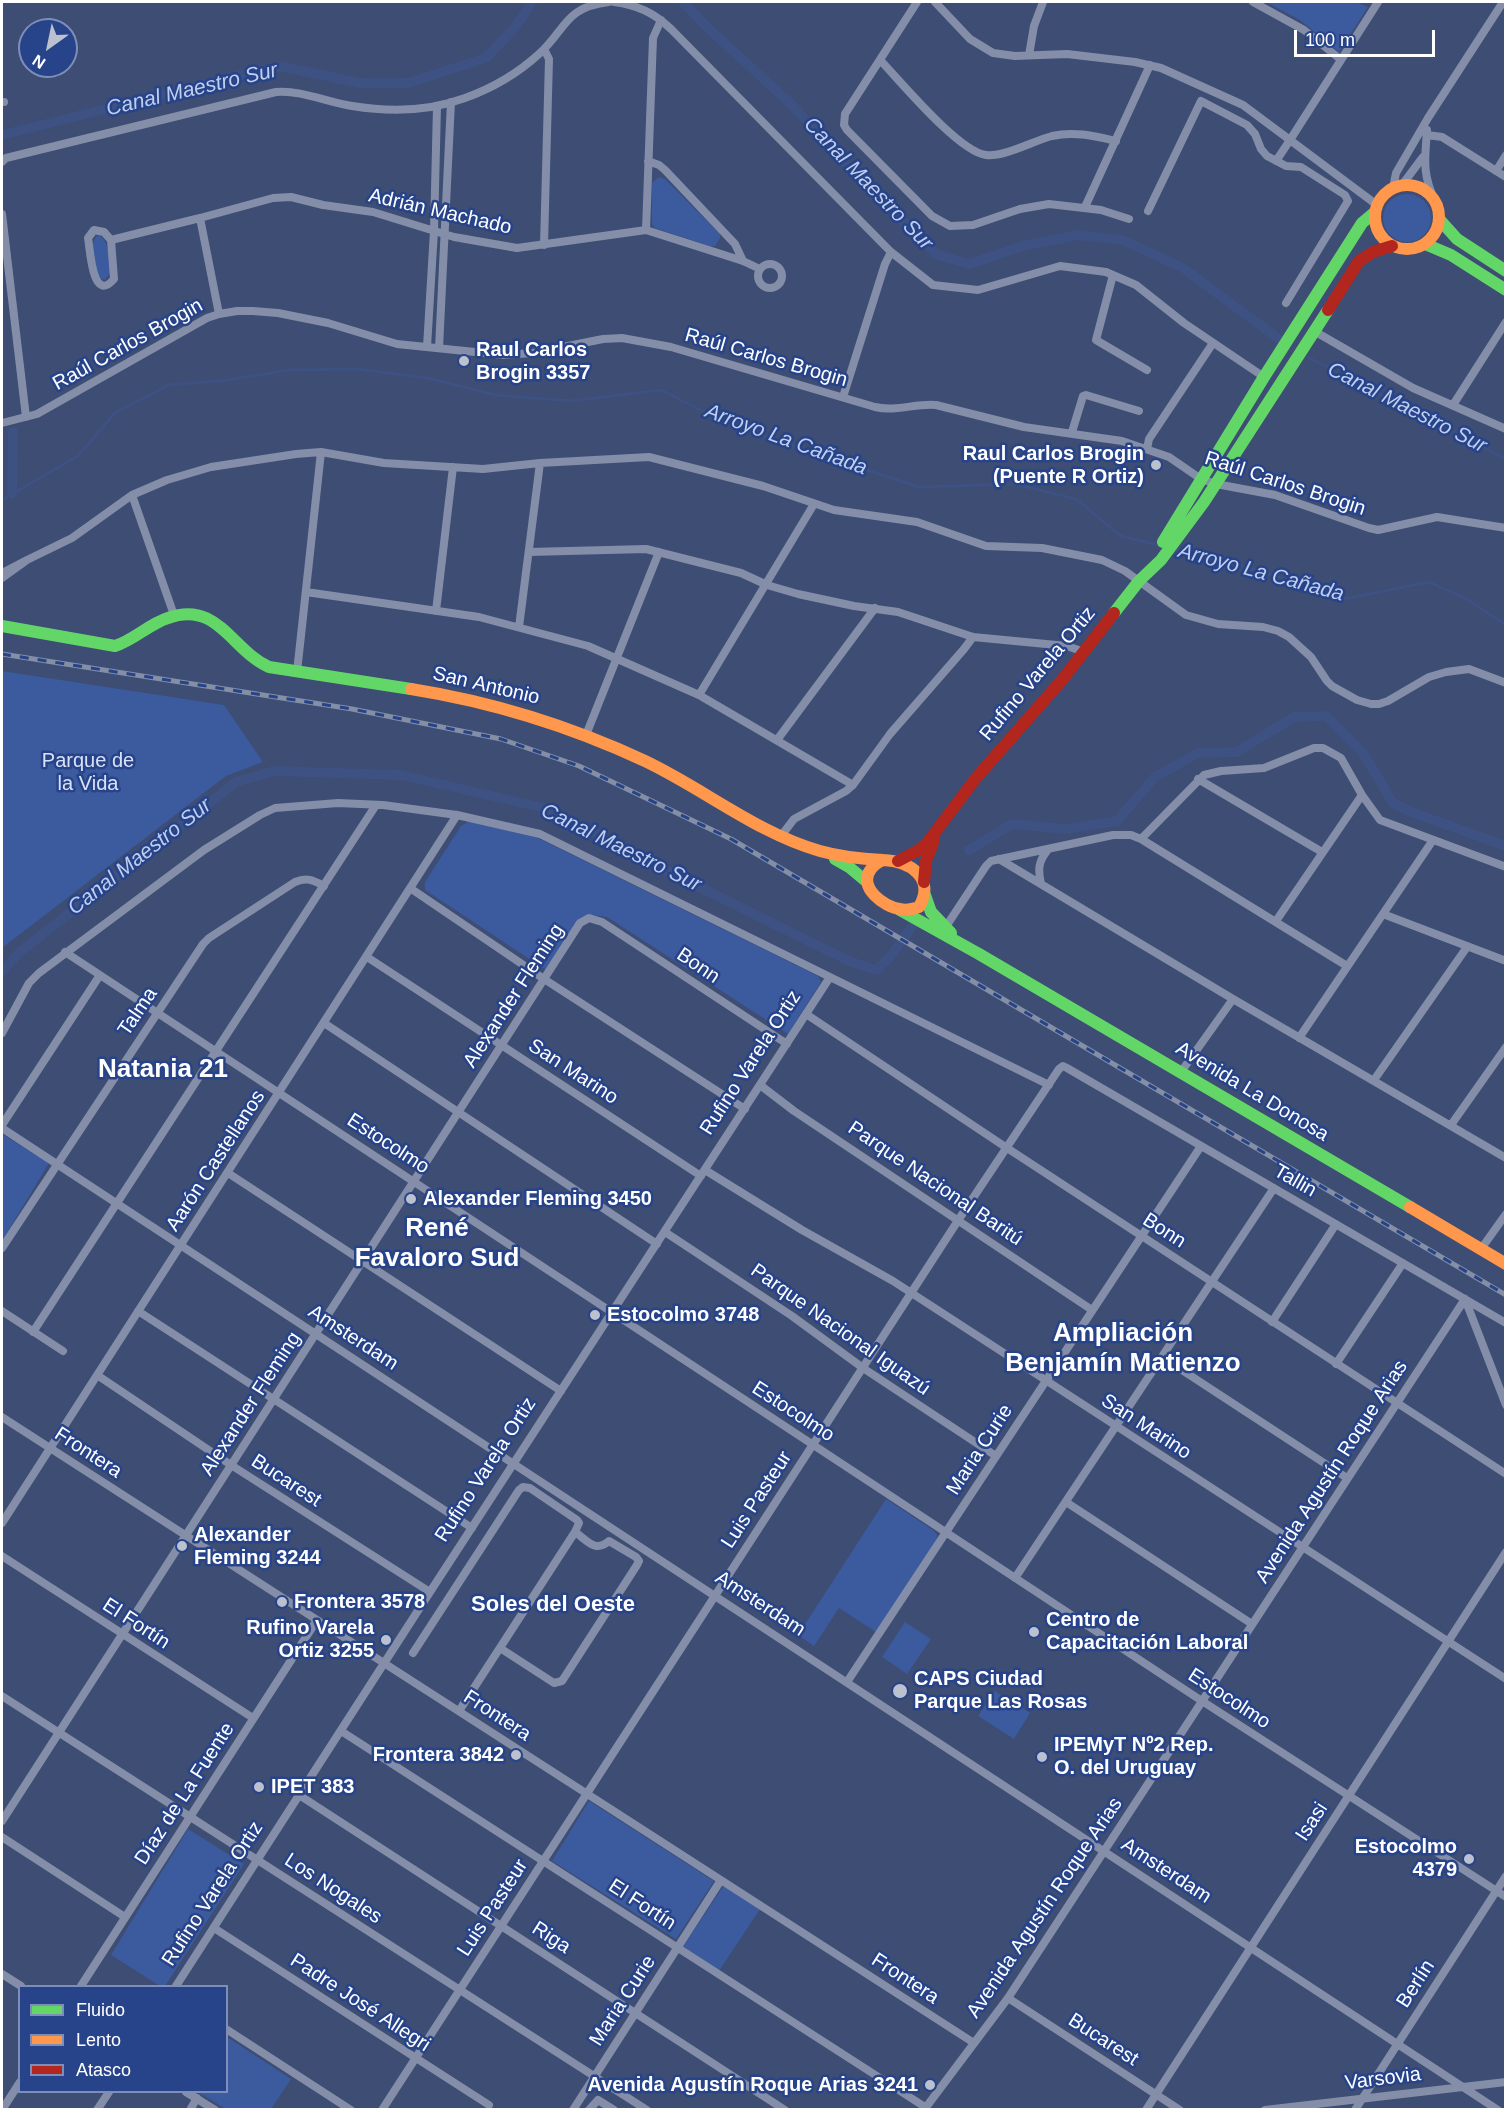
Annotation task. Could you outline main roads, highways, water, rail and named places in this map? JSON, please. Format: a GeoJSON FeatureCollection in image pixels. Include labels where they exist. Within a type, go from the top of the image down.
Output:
{"type":"FeatureCollection","features":[{"type":"Feature","properties":{"kind":"main road"},"geometry":{"type":"LineString","coordinates":[[1398,187],[1421,188],[1435,201],[1439,219],[1435,233],[1425,244],[1408,249],[1392,246],[1373,252],[1359,261],[1216,484],[1174,533],[1201,479],[1362,223],[1376,208],[1383,195],[1398,187]]}},
{"type":"Feature","properties":{"kind":"main road"},"geometry":{"type":"LineString","coordinates":[[1376,208],[1377,228],[1392,246]]}},
{"type":"Feature","properties":{"kind":"main road"},"geometry":{"type":"LineString","coordinates":[[1439,219],[1457,239],[1506,272]]}},
{"type":"Feature","properties":{"kind":"main road"},"geometry":{"type":"LineString","coordinates":[[1425,244],[1451,255],[1506,290]]}},
{"type":"Feature","properties":{"kind":"main road","name":"Rufino Varela Ortiz"},"geometry":{"type":"LineString","coordinates":[[898,861],[919,850],[940,828],[976,778],[1084,652],[1174,533]]}},
{"type":"Feature","properties":{"kind":"main road","name":"San Antonio"},"geometry":{"type":"LineString","coordinates":[[2,626],[115,646],[125,643],[156,623],[174,615],[196,614],[212,619],[225,628],[245,652],[259,663],[297,672],[463,698],[523,713],[586,735],[680,778],[781,836],[849,867],[867,882]]}},
{"type":"Feature","properties":{"kind":"main road","name":"San Antonio"},"geometry":{"type":"LineString","coordinates":[[2,618],[104,637],[135,636]]}},
{"type":"Feature","properties":{"kind":"main road","name":"Rufino Varela Ortiz"},"geometry":{"type":"LineString","coordinates":[[924,882],[926,861],[940,828]]}},
{"type":"Feature","properties":{"kind":"main road","name":"San Antonio"},"geometry":{"type":"LineString","coordinates":[[823,854],[857,860],[883,860]]}},
{"type":"Feature","properties":{"kind":"main road"},"geometry":{"type":"LineString","coordinates":[[883,860],[898,861],[917,871],[924,882],[925,895],[922,904],[915,910],[900,910],[878,898],[871,891],[867,882],[868,871],[874,864],[883,860]]}},
{"type":"Feature","properties":{"kind":"main road","name":"Avenida La Donosa"},"geometry":{"type":"LineString","coordinates":[[925,895],[926,904],[931,913],[979,954]]}},
{"type":"Feature","properties":{"kind":"main road","name":"Avenida La Donosa"},"geometry":{"type":"LineString","coordinates":[[900,910],[979,954],[1506,1264]]}},
{"type":"Feature","properties":{"kind":"waterway","name":"Canal Maestro Sur"},"geometry":{"type":"LineString","coordinates":[[2,135],[253,72],[284,67],[360,83],[408,83],[486,58],[516,26],[532,2]]}},
{"type":"Feature","properties":{"kind":"waterway","name":"Canal Maestro Sur"},"geometry":{"type":"LineString","coordinates":[[683,2],[790,103],[858,177],[937,255],[970,264],[1023,246],[1078,235],[1123,240],[1183,268],[1279,339]]}},
{"type":"Feature","properties":{"kind":"waterway","name":"Canal Maestro Sur"},"geometry":{"type":"LineString","coordinates":[[1309,358],[1506,459]]}},
{"type":"Feature","properties":{"kind":"waterway","name":"Arroyo La Cañada"},"geometry":{"type":"LineString","coordinates":[[2,500],[78,456],[116,412],[169,385],[228,380],[289,370],[358,369],[427,378],[495,395],[571,401],[661,390],[730,425],[919,487],[1015,484],[1076,499],[1121,536],[1162,546]]}},
{"type":"Feature","properties":{"kind":"waterway"},"geometry":{"type":"LineString","coordinates":[[12,494],[13,432]]}},
{"type":"Feature","properties":{"kind":"waterway","name":"Arroyo La Cañada"},"geometry":{"type":"LineString","coordinates":[[1174,549],[1258,570],[1345,599],[1429,582],[1465,598],[1506,625]]}},
{"type":"Feature","properties":{"kind":"waterway","name":"Canal Maestro Sur"},"geometry":{"type":"LineString","coordinates":[[969,850],[1012,824],[1066,829],[1117,821],[1155,777],[1198,753],[1237,752],[1294,717],[1326,716],[1363,753],[1393,803],[1411,812],[1506,846]]}},
{"type":"Feature","properties":{"kind":"waterway","name":"Canal Maestro Sur"},"geometry":{"type":"LineString","coordinates":[[2,971],[20,952],[236,782],[274,771],[401,775],[548,809],[851,962],[876,970],[890,957],[913,925]]}},
{"type":"Feature","properties":{"kind":"railway"},"geometry":{"type":"LineString","coordinates":[[2,654],[352,709],[501,739],[579,766],[731,839],[1506,1295]]}},
{"type":"Feature","properties":{"kind":"place","name":"Raul Carlos Brogin 3357"},"geometry":{"type":"Point","coordinates":[464,361]}},
{"type":"Feature","properties":{"kind":"place","name":"Raul Carlos Brogin (Puente R Ortiz)"},"geometry":{"type":"Point","coordinates":[1156,465]}},
{"type":"Feature","properties":{"kind":"place","name":"Alexander Fleming 3450"},"geometry":{"type":"Point","coordinates":[411,1199]}},
{"type":"Feature","properties":{"kind":"place","name":"Estocolmo 3748"},"geometry":{"type":"Point","coordinates":[595,1315]}},
{"type":"Feature","properties":{"kind":"place","name":"Alexander Fleming 3244"},"geometry":{"type":"Point","coordinates":[182,1546]}},
{"type":"Feature","properties":{"kind":"place","name":"Frontera 3578"},"geometry":{"type":"Point","coordinates":[282,1602]}},
{"type":"Feature","properties":{"kind":"place","name":"Centro de Capacitación Laboral"},"geometry":{"type":"Point","coordinates":[1034,1632]}},
{"type":"Feature","properties":{"kind":"place","name":"Rufino Varela Ortiz 3255"},"geometry":{"type":"Point","coordinates":[386,1640]}},
{"type":"Feature","properties":{"kind":"place","name":"CAPS Ciudad Parque Las Rosas"},"geometry":{"type":"Point","coordinates":[900,1691]}},
{"type":"Feature","properties":{"kind":"place","name":"Frontera 3842"},"geometry":{"type":"Point","coordinates":[516,1755]}},
{"type":"Feature","properties":{"kind":"place","name":"IPEMyT Nº2 Rep. O. del Uruguay"},"geometry":{"type":"Point","coordinates":[1042,1757]}},
{"type":"Feature","properties":{"kind":"place","name":"IPET 383"},"geometry":{"type":"Point","coordinates":[259,1787]}},
{"type":"Feature","properties":{"kind":"place","name":"Estocolmo 4379"},"geometry":{"type":"Point","coordinates":[1469,1859]}},
{"type":"Feature","properties":{"kind":"place","name":"Avenida Agustín Roque Arias 3241"},"geometry":{"type":"Point","coordinates":[930,2085]}},
{"type":"Feature","properties":{"kind":"district","name":"Natania 21"},"geometry":{"type":"Point","coordinates":[163,1070]}},
{"type":"Feature","properties":{"kind":"district","name":"René Favaloro Sud"},"geometry":{"type":"Point","coordinates":[437,1244]}},
{"type":"Feature","properties":{"kind":"district","name":"Ampliación Benjamín Matienzo"},"geometry":{"type":"Point","coordinates":[1123,1349]}},
{"type":"Feature","properties":{"kind":"district","name":"Soles del Oeste"},"geometry":{"type":"Point","coordinates":[553,1605]}},
{"type":"Feature","properties":{"kind":"park label","name":"Parque de la Vida"},"geometry":{"type":"Point","coordinates":[88,772]}}]}
